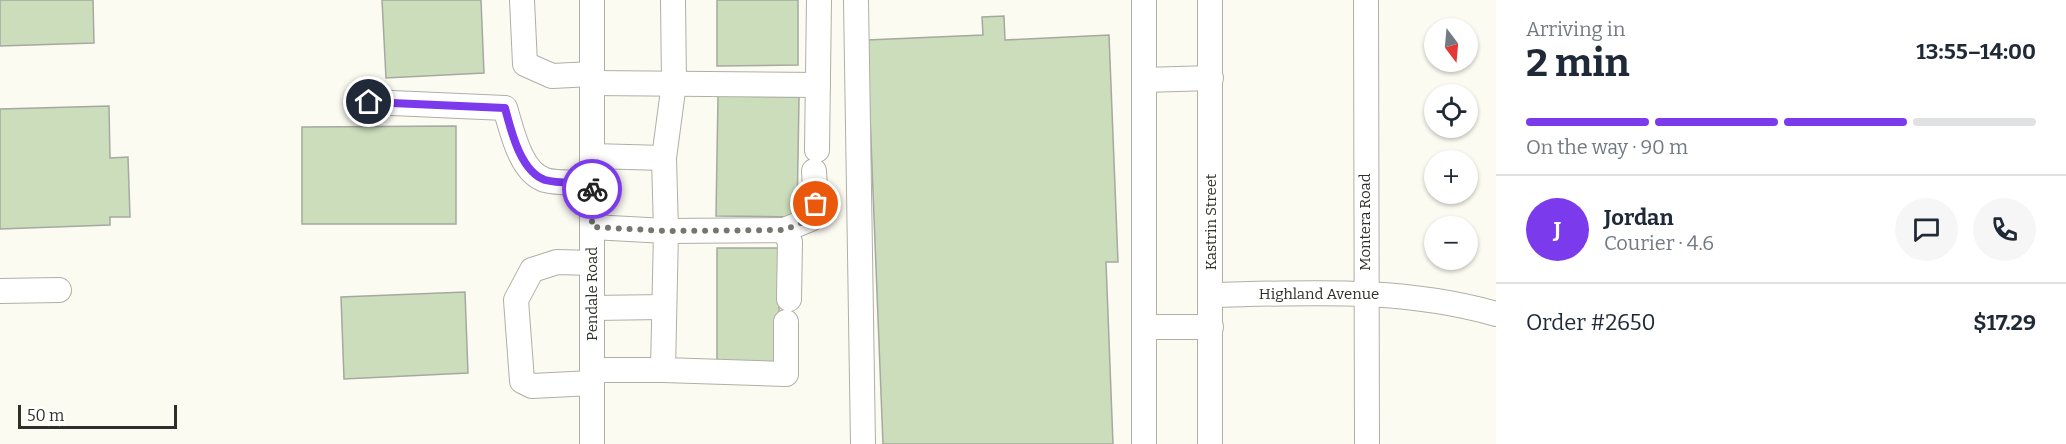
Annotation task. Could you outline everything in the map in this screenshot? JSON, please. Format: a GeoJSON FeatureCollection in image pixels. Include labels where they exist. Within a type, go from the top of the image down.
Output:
{"type":"FeatureCollection","features":[{"type":"Feature","properties":{"kind":"street"},"geometry":{"type":"LineString","coordinates":[[522,0],[525,64],[552,76],[674,83],[818,85]]}},
{"type":"Feature","properties":{"kind":"street","name":"Pendale Road"},"geometry":{"type":"LineString","coordinates":[[592,0],[592,444]]}},
{"type":"Feature","properties":{"kind":"street"},"geometry":{"type":"LineString","coordinates":[[663,370],[666,231],[664,158],[674,83],[673,0]]}},
{"type":"Feature","properties":{"kind":"street"},"geometry":{"type":"LineString","coordinates":[[592,227],[666,231],[784,230],[811,219],[816,204],[819,0]]}},
{"type":"Feature","properties":{"kind":"street"},"geometry":{"type":"LineString","coordinates":[[856,0],[863,444]]}},
{"type":"Feature","properties":{"kind":"street"},"geometry":{"type":"LineString","coordinates":[[1144,0],[1144,444]]}},
{"type":"Feature","properties":{"kind":"street","name":"Kastrin Street"},"geometry":{"type":"LineString","coordinates":[[1210,0],[1210,444]]}},
{"type":"Feature","properties":{"kind":"street","name":"Montera Road"},"geometry":{"type":"LineString","coordinates":[[1366,0],[1367,444]]}},
{"type":"Feature","properties":{"kind":"street"},"geometry":{"type":"LineString","coordinates":[[1144,80],[1211,78]]}},
{"type":"Feature","properties":{"kind":"street"},"geometry":{"type":"LineString","coordinates":[[369,102],[505,108],[522,155],[538,175],[557,182],[592,182]]}},
{"type":"Feature","properties":{"kind":"street"},"geometry":{"type":"LineString","coordinates":[[592,156],[664,158]]}},
{"type":"Feature","properties":{"kind":"street"},"geometry":{"type":"LineString","coordinates":[[592,263],[557,262],[532,270],[516,300],[522,381],[532,386],[663,370],[786,374],[790,242],[784,230]]}},
{"type":"Feature","properties":{"kind":"street"},"geometry":{"type":"LineString","coordinates":[[0,291],[59,290]]}},
{"type":"Feature","properties":{"kind":"street","name":"Highland Avenue"},"geometry":{"type":"LineString","coordinates":[[1211,295],[1365,292],[1422,298],[1496,314]]}},
{"type":"Feature","properties":{"kind":"street"},"geometry":{"type":"LineString","coordinates":[[592,308],[664,307]]}},
{"type":"Feature","properties":{"kind":"street"},"geometry":{"type":"LineString","coordinates":[[1144,327],[1211,327]]}},
{"type":"Feature","properties":{"kind":"building"},"geometry":{"type":"Polygon","coordinates":[[[0,0],[93,0],[94,43],[0,46],[0,0]]]}},
{"type":"Feature","properties":{"kind":"building"},"geometry":{"type":"Polygon","coordinates":[[[382,0],[481,0],[484,73],[386,78],[382,0]]]}},
{"type":"Feature","properties":{"kind":"building"},"geometry":{"type":"Polygon","coordinates":[[[717,0],[798,0],[798,65],[717,66],[717,0]]]}},
{"type":"Feature","properties":{"kind":"building"},"geometry":{"type":"Polygon","coordinates":[[[1004,16],[1005,40],[1109,35],[1118,262],[1106,262],[1113,444],[883,444],[867,40],[983,35],[982,17],[1004,16]]]}},
{"type":"Feature","properties":{"kind":"building"},"geometry":{"type":"Polygon","coordinates":[[[718,96],[799,97],[797,217],[716,216],[718,96]]]}},
{"type":"Feature","properties":{"kind":"building"},"geometry":{"type":"Polygon","coordinates":[[[109,106],[110,158],[128,157],[130,217],[110,217],[110,225],[0,229],[0,109],[109,106]]]}},
{"type":"Feature","properties":{"kind":"building"},"geometry":{"type":"Polygon","coordinates":[[[456,126],[456,224],[302,224],[302,127],[456,126]]]}},
{"type":"Feature","properties":{"kind":"building"},"geometry":{"type":"Polygon","coordinates":[[[717,248],[779,248],[779,367],[717,367],[717,248]]]}},
{"type":"Feature","properties":{"kind":"building"},"geometry":{"type":"Polygon","coordinates":[[[465,292],[468,373],[344,379],[341,297],[465,292]]]}},
{"type":"Feature","properties":{"kind":"way so far"},"geometry":{"type":"LineString","coordinates":[[592,189],[592,227],[666,231],[784,230],[811,219],[816,204]]}},
{"type":"Feature","properties":{"kind":"route"},"geometry":{"type":"LineString","coordinates":[[369,102],[505,108],[514,139],[533,171],[542,179],[557,182],[592,182],[592,189]]}}]}
